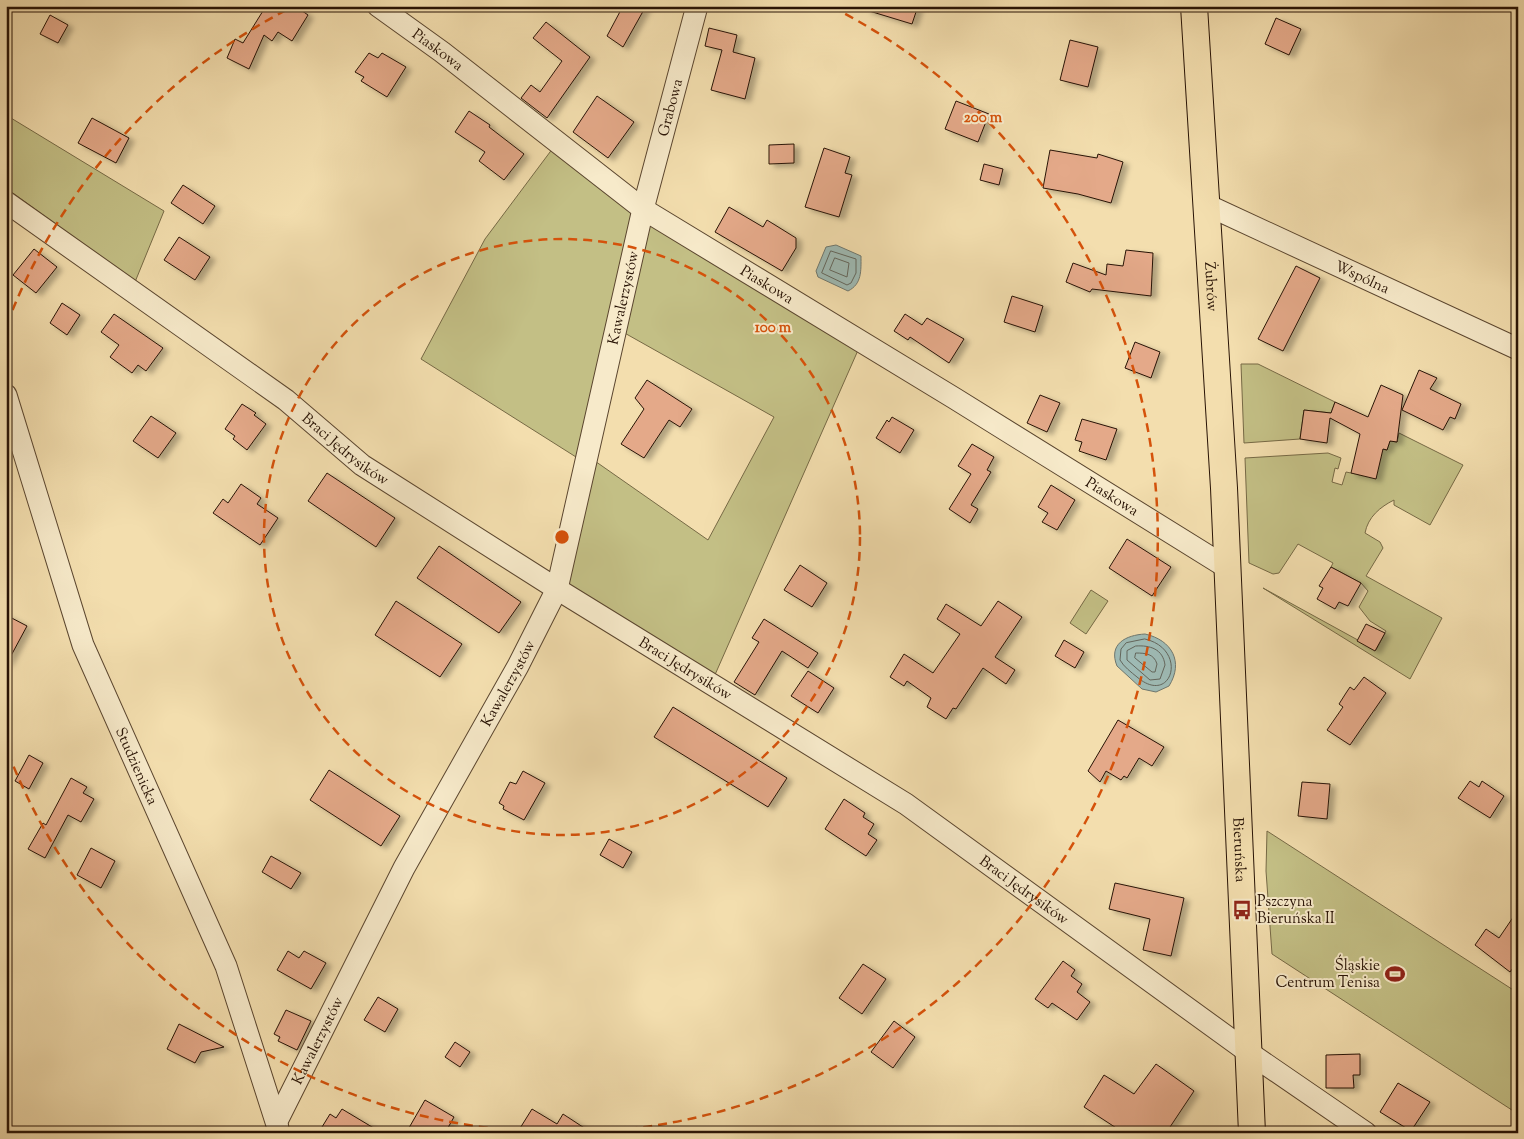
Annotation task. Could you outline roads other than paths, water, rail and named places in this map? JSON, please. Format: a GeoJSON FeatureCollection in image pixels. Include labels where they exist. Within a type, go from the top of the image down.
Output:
{"type":"FeatureCollection","features":[{"type":"Feature","properties":{"kind":"main road","name":"Żubrów"},"geometry":{"type":"LineString","coordinates":[[1194,6],[1224,488],[1226,567]]}},
{"type":"Feature","properties":{"kind":"main road","name":"Bieruńska"},"geometry":{"type":"LineString","coordinates":[[1226,567],[1252,1133]]}},
{"type":"Feature","properties":{"kind":"street","name":"Piaskowa"},"geometry":{"type":"LineString","coordinates":[[378,6],[442,52],[643,209],[954,398],[1226,567]]}},
{"type":"Feature","properties":{"kind":"street","name":"Grabowa"},"geometry":{"type":"LineString","coordinates":[[643,209],[697,6]]}},
{"type":"Feature","properties":{"kind":"street","name":"Braci Jędrysików"},"geometry":{"type":"LineString","coordinates":[[6,202],[286,400],[362,465],[557,589],[906,804],[1248,1052],[1366,1133]]}},
{"type":"Feature","properties":{"kind":"street","name":"Wspólna"},"geometry":{"type":"LineString","coordinates":[[1207,205],[1518,350]]}},
{"type":"Feature","properties":{"kind":"street","name":"Kawalerzystów"},"geometry":{"type":"LineString","coordinates":[[278,1127],[404,868],[518,666],[557,589],[643,209]]}},
{"type":"Feature","properties":{"kind":"street","name":"Studzienicka"},"geometry":{"type":"LineString","coordinates":[[6,395],[83,645],[226,966],[278,1127]]}},
{"type":"Feature","properties":{"kind":"water"},"geometry":{"type":"Polygon","coordinates":[[[836,245],[861,256],[861,272],[858,281],[848,291],[818,277],[816,271],[826,247],[836,245]]]}},
{"type":"Feature","properties":{"kind":"water"},"geometry":{"type":"Polygon","coordinates":[[[1145,634],[1162,641],[1173,653],[1175,661],[1175,669],[1169,686],[1156,692],[1142,689],[1117,666],[1115,658],[1115,652],[1120,642],[1131,636],[1145,634]]]}},
{"type":"Feature","properties":{"kind":"place","name":"Pszczyna Bieruńska II"},"geometry":{"type":"Point","coordinates":[1242,910]}},
{"type":"Feature","properties":{"kind":"place","name":"Śląskie Centrum Tenisa"},"geometry":{"type":"Point","coordinates":[1395,974]}}]}
